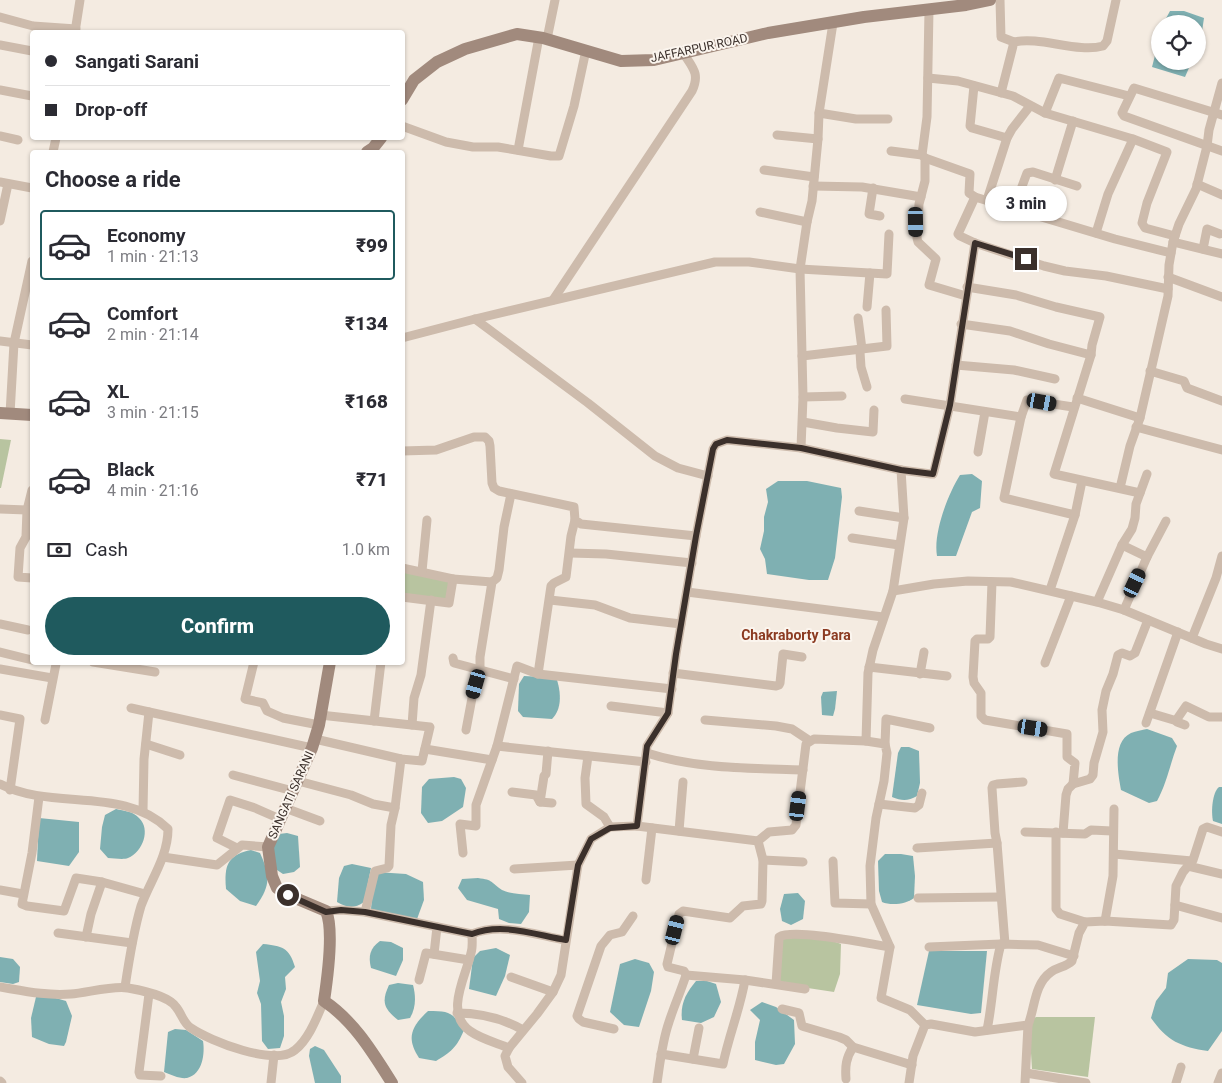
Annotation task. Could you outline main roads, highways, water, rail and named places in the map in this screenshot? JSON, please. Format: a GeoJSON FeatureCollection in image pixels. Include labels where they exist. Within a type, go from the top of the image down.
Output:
{"type":"FeatureCollection","features":[{"type":"Feature","properties":{"kind":"water"},"geometry":{"type":"Polygon","coordinates":[[[1170,11],[1184,11],[1195,15],[1168,15],[1170,11]]]}},
{"type":"Feature","properties":{"kind":"water"},"geometry":{"type":"Polygon","coordinates":[[[1162,70],[1188,70],[1185,77],[1162,70]]]}},
{"type":"Feature","properties":{"kind":"water"},"geometry":{"type":"Polygon","coordinates":[[[972,474],[982,481],[980,508],[972,512],[956,556],[937,556],[936,547],[939,525],[951,492],[960,475],[972,474]]]}},
{"type":"Feature","properties":{"kind":"water"},"geometry":{"type":"Polygon","coordinates":[[[778,481],[807,481],[841,488],[842,497],[835,558],[828,580],[809,580],[767,574],[765,559],[760,549],[768,502],[766,489],[778,481]]]}},
{"type":"Feature","properties":{"kind":"water"},"geometry":{"type":"Polygon","coordinates":[[[524,676],[557,680],[560,701],[558,711],[552,719],[523,717],[518,711],[519,684],[524,676]]]}},
{"type":"Feature","properties":{"kind":"water"},"geometry":{"type":"Polygon","coordinates":[[[837,691],[833,716],[822,715],[821,697],[823,692],[837,691]]]}},
{"type":"Feature","properties":{"kind":"water"},"geometry":{"type":"Polygon","coordinates":[[[1147,729],[1172,738],[1177,746],[1157,801],[1149,803],[1121,790],[1118,767],[1119,751],[1125,737],[1131,733],[1147,729]]]}},
{"type":"Feature","properties":{"kind":"water"},"geometry":{"type":"Polygon","coordinates":[[[901,747],[909,747],[919,751],[920,783],[917,796],[905,800],[892,797],[898,753],[901,747]]]}},
{"type":"Feature","properties":{"kind":"water"},"geometry":{"type":"Polygon","coordinates":[[[454,777],[461,779],[466,788],[463,807],[442,821],[428,823],[421,813],[422,787],[429,779],[454,777]]]}},
{"type":"Feature","properties":{"kind":"water"},"geometry":{"type":"Polygon","coordinates":[[[1219,787],[1222,787],[1222,824],[1213,821],[1212,817],[1213,798],[1219,787]]]}},
{"type":"Feature","properties":{"kind":"water"},"geometry":{"type":"Polygon","coordinates":[[[116,809],[134,814],[143,823],[144,828],[144,840],[141,846],[138,851],[126,859],[108,858],[100,849],[105,815],[116,809]]]}},
{"type":"Feature","properties":{"kind":"water"},"geometry":{"type":"Polygon","coordinates":[[[39,818],[79,822],[79,852],[69,866],[37,861],[39,818]]]}},
{"type":"Feature","properties":{"kind":"water"},"geometry":{"type":"Polygon","coordinates":[[[287,833],[298,836],[300,867],[294,872],[283,874],[274,868],[274,841],[279,834],[287,833]]]}},
{"type":"Feature","properties":{"kind":"water"},"geometry":{"type":"Polygon","coordinates":[[[251,850],[260,853],[267,874],[264,892],[256,906],[240,901],[226,889],[227,868],[232,858],[251,850]]]}},
{"type":"Feature","properties":{"kind":"water"},"geometry":{"type":"Polygon","coordinates":[[[885,854],[913,856],[915,876],[914,898],[911,900],[894,904],[882,902],[879,891],[878,861],[885,854]]]}},
{"type":"Feature","properties":{"kind":"water"},"geometry":{"type":"Polygon","coordinates":[[[352,864],[371,868],[364,902],[350,907],[337,902],[339,878],[344,866],[352,864]]]}},
{"type":"Feature","properties":{"kind":"water"},"geometry":{"type":"Polygon","coordinates":[[[376,872],[406,874],[423,882],[424,900],[417,919],[371,909],[376,872]]]}},
{"type":"Feature","properties":{"kind":"water"},"geometry":{"type":"Polygon","coordinates":[[[478,878],[489,881],[505,891],[530,895],[529,912],[521,924],[509,923],[499,919],[498,909],[467,900],[458,888],[462,879],[478,878]]]}},
{"type":"Feature","properties":{"kind":"water"},"geometry":{"type":"Polygon","coordinates":[[[798,893],[805,901],[803,919],[791,925],[782,921],[780,909],[784,894],[798,893]]]}},
{"type":"Feature","properties":{"kind":"water"},"geometry":{"type":"Polygon","coordinates":[[[380,941],[391,942],[403,948],[403,960],[396,976],[371,968],[371,953],[374,946],[380,941]]]}},
{"type":"Feature","properties":{"kind":"water"},"geometry":{"type":"Polygon","coordinates":[[[263,944],[280,947],[287,951],[295,967],[285,977],[286,989],[281,1002],[284,1016],[284,1036],[280,1048],[268,1049],[262,1041],[261,1004],[257,993],[260,981],[256,952],[263,944]]]}},
{"type":"Feature","properties":{"kind":"water"},"geometry":{"type":"Polygon","coordinates":[[[496,948],[510,955],[505,976],[496,996],[469,989],[473,958],[480,951],[496,948]]]}},
{"type":"Feature","properties":{"kind":"water"},"geometry":{"type":"Polygon","coordinates":[[[929,951],[987,951],[981,1013],[971,1014],[917,1005],[929,951]]]}},
{"type":"Feature","properties":{"kind":"water"},"geometry":{"type":"Polygon","coordinates":[[[0,957],[13,959],[20,967],[19,982],[13,984],[0,982],[0,957]]]}},
{"type":"Feature","properties":{"kind":"water"},"geometry":{"type":"Polygon","coordinates":[[[635,959],[649,963],[654,972],[651,991],[639,1027],[624,1025],[610,1012],[620,964],[635,959]]]}},
{"type":"Feature","properties":{"kind":"water"},"geometry":{"type":"Polygon","coordinates":[[[1188,959],[1217,960],[1222,963],[1222,1031],[1208,1051],[1175,1042],[1151,1018],[1156,1001],[1166,988],[1168,973],[1188,959]]]}},
{"type":"Feature","properties":{"kind":"water"},"geometry":{"type":"Polygon","coordinates":[[[696,981],[707,981],[716,984],[721,1002],[714,1017],[701,1023],[682,1020],[684,999],[696,981]]]}},
{"type":"Feature","properties":{"kind":"water"},"geometry":{"type":"Polygon","coordinates":[[[398,983],[413,985],[415,998],[410,1018],[398,1020],[387,1009],[385,996],[389,985],[398,983]]]}},
{"type":"Feature","properties":{"kind":"water"},"geometry":{"type":"Polygon","coordinates":[[[36,997],[52,997],[66,1001],[72,1016],[64,1046],[49,1044],[32,1037],[31,1018],[36,997]]]}},
{"type":"Feature","properties":{"kind":"water"},"geometry":{"type":"Polygon","coordinates":[[[762,1002],[776,1007],[794,1020],[795,1044],[784,1064],[776,1065],[755,1060],[755,1042],[760,1020],[750,1010],[762,1002]]]}},
{"type":"Feature","properties":{"kind":"water"},"geometry":{"type":"Polygon","coordinates":[[[428,1011],[441,1011],[450,1014],[464,1030],[453,1048],[436,1061],[419,1058],[412,1039],[414,1028],[428,1011]]]}},
{"type":"Feature","properties":{"kind":"water"},"geometry":{"type":"Polygon","coordinates":[[[175,1029],[186,1030],[203,1041],[204,1051],[200,1068],[187,1078],[164,1072],[168,1032],[175,1029]]]}},
{"type":"Feature","properties":{"kind":"water"},"geometry":{"type":"Polygon","coordinates":[[[315,1046],[324,1050],[341,1076],[341,1083],[315,1083],[309,1056],[310,1049],[315,1046]]]}},
{"type":"Feature","properties":{"kind":"district","name":"Chakraborty Para"},"geometry":{"type":"Point","coordinates":[796,635]}}]}
